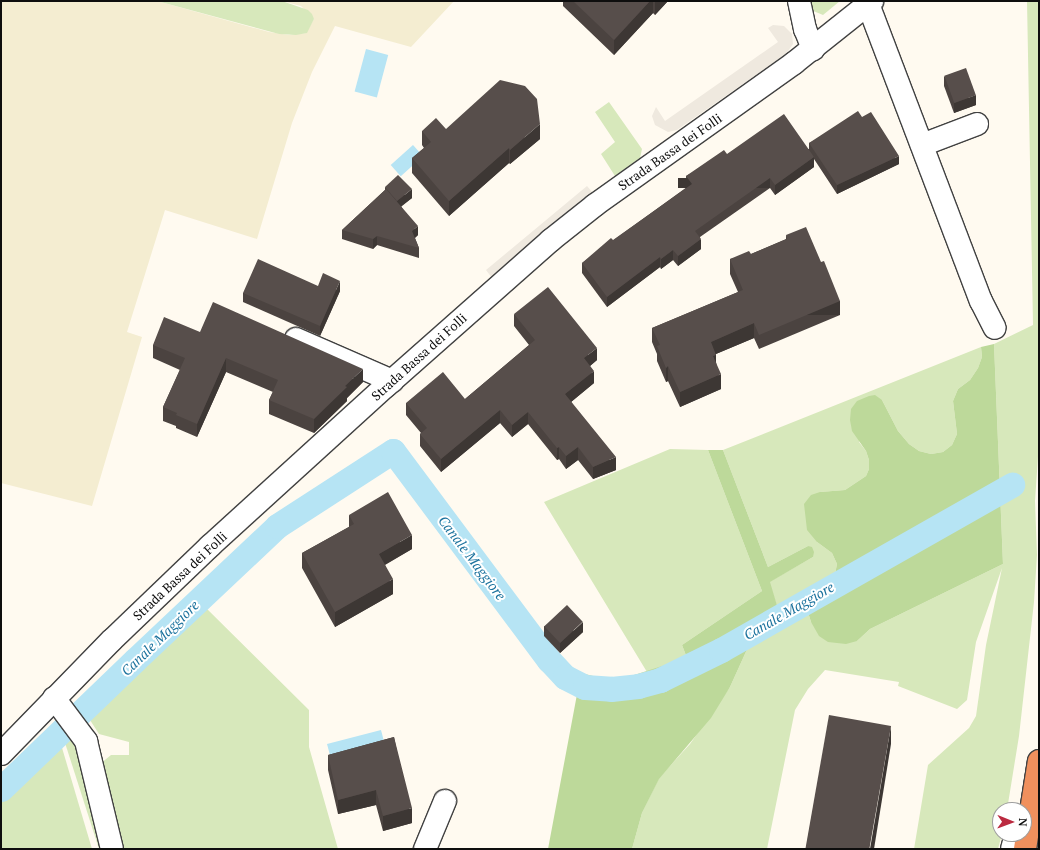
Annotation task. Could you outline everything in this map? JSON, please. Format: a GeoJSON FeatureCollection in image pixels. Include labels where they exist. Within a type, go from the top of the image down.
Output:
{"type":"FeatureCollection","features":[{"type":"Feature","properties":{"kind":"highway"},"geometry":{"type":"LineString","coordinates":[[1025,849],[1039,761]]}},
{"type":"Feature","properties":{"kind":"street"},"geometry":{"type":"LineString","coordinates":[[799,1],[805,29],[814,49]]}},
{"type":"Feature","properties":{"kind":"street"},"geometry":{"type":"LineString","coordinates":[[870,2],[981,301],[995,328]]}},
{"type":"Feature","properties":{"kind":"street","name":"Strada Bassa dei Folli"},"geometry":{"type":"LineString","coordinates":[[1,754],[66,714],[112,640],[210,546],[392,381],[556,236],[595,205],[814,49],[870,2]]}},
{"type":"Feature","properties":{"kind":"street"},"geometry":{"type":"LineString","coordinates":[[922,145],[977,124]]}},
{"type":"Feature","properties":{"kind":"street"},"geometry":{"type":"LineString","coordinates":[[275,330],[392,381]]}},
{"type":"Feature","properties":{"kind":"street"},"geometry":{"type":"LineString","coordinates":[[66,714],[86,741],[112,849]]}},
{"type":"Feature","properties":{"kind":"street"},"geometry":{"type":"LineString","coordinates":[[1027,802],[1039,755]]}},
{"type":"Feature","properties":{"kind":"street"},"geometry":{"type":"LineString","coordinates":[[425,849],[445,801]]}},
{"type":"Feature","properties":{"kind":"shaded area"},"geometry":{"type":"Polygon","coordinates":[[[1,1],[157,1],[269,32],[289,35],[306,33],[314,19],[301,6],[282,1],[454,1],[411,47],[335,26],[312,72],[292,123],[257,239],[165,210],[127,332],[142,337],[92,506],[1,483],[1,1]]]}},
{"type":"Feature","properties":{"kind":"shaded area"},"geometry":{"type":"Polygon","coordinates":[[[773,25],[784,26],[792,34],[793,44],[786,54],[677,130],[668,132],[655,125],[652,116],[656,107],[665,121],[778,42],[768,28],[773,25]]]}},
{"type":"Feature","properties":{"kind":"shaded area"},"geometry":{"type":"Polygon","coordinates":[[[587,186],[593,193],[563,216],[492,278],[486,270],[587,186]]]}},
{"type":"Feature","properties":{"kind":"green space"},"geometry":{"type":"Polygon","coordinates":[[[157,1],[282,1],[308,10],[314,19],[307,33],[296,35],[279,34],[157,1]]]}},
{"type":"Feature","properties":{"kind":"green space"},"geometry":{"type":"Polygon","coordinates":[[[809,1],[840,1],[823,15],[811,10],[809,1]]]}},
{"type":"Feature","properties":{"kind":"green space"},"geometry":{"type":"Polygon","coordinates":[[[1027,1],[1039,1],[1039,442],[1035,501],[1037,555],[1034,602],[1019,736],[1008,802],[992,802],[992,842],[1000,842],[998,849],[914,849],[928,765],[969,728],[976,716],[986,645],[1002,568],[976,642],[967,700],[957,709],[898,686],[899,682],[825,670],[808,689],[795,710],[767,849],[632,849],[642,813],[659,778],[690,744],[730,687],[749,645],[779,612],[769,582],[813,557],[808,546],[768,567],[723,450],[981,347],[982,357],[978,368],[970,380],[958,389],[953,401],[957,434],[952,445],[943,452],[931,454],[919,451],[909,444],[898,431],[882,400],[859,442],[866,451],[869,460],[869,469],[866,476],[845,490],[820,492],[817,542],[832,553],[837,564],[835,574],[827,583],[816,588],[810,595],[807,609],[811,622],[857,641],[870,629],[1003,564],[994,344],[1033,325],[1027,1]]]}},
{"type":"Feature","properties":{"kind":"green space"},"geometry":{"type":"Polygon","coordinates":[[[609,102],[642,149],[640,158],[615,176],[601,154],[615,142],[595,112],[609,102]]]}},
{"type":"Feature","properties":{"kind":"green space"},"geometry":{"type":"Polygon","coordinates":[[[994,344],[1003,564],[870,629],[857,641],[846,644],[828,642],[819,636],[811,622],[807,609],[810,595],[816,588],[827,583],[835,574],[837,564],[832,553],[817,542],[807,530],[804,504],[811,495],[820,492],[845,490],[866,476],[869,469],[869,460],[866,451],[852,431],[850,420],[851,409],[857,401],[875,395],[882,400],[898,431],[909,444],[919,451],[931,454],[943,452],[952,445],[957,434],[953,401],[958,389],[970,380],[978,368],[982,357],[981,347],[994,344]]]}},
{"type":"Feature","properties":{"kind":"green space"},"geometry":{"type":"Polygon","coordinates":[[[670,449],[708,450],[762,591],[682,645],[687,658],[647,672],[544,502],[670,449]]]}},
{"type":"Feature","properties":{"kind":"green space"},"geometry":{"type":"Polygon","coordinates":[[[708,450],[723,450],[768,567],[808,546],[812,547],[814,552],[813,557],[770,582],[779,612],[749,645],[730,687],[711,718],[659,779],[642,813],[632,849],[548,849],[581,673],[597,677],[628,677],[687,658],[682,645],[762,591],[708,450]]]}},
{"type":"Feature","properties":{"kind":"green space"},"geometry":{"type":"Polygon","coordinates":[[[203,605],[309,710],[309,747],[338,849],[120,849],[100,764],[111,755],[129,755],[129,742],[99,734],[90,720],[203,605]]]}},
{"type":"Feature","properties":{"kind":"green space"},"geometry":{"type":"Polygon","coordinates":[[[58,721],[74,736],[101,849],[99,849],[58,721]]]}},
{"type":"Feature","properties":{"kind":"green space"},"geometry":{"type":"Polygon","coordinates":[[[60,741],[92,849],[1,849],[1,800],[60,741]]]}},
{"type":"Feature","properties":{"kind":"water"},"geometry":{"type":"Polygon","coordinates":[[[366,49],[388,55],[377,97],[355,92],[366,49]]]}},
{"type":"Feature","properties":{"kind":"water"},"geometry":{"type":"Polygon","coordinates":[[[413,145],[423,156],[401,176],[391,165],[413,145]]]}},
{"type":"Feature","properties":{"kind":"water"},"geometry":{"type":"Polygon","coordinates":[[[381,730],[387,753],[331,759],[327,744],[381,730]]]}},
{"type":"Feature","properties":{"kind":"building"},"geometry":{"type":"Polygon","coordinates":[[[573,1],[650,1],[614,40],[573,1]]]}},
{"type":"Feature","properties":{"kind":"building"},"geometry":{"type":"Polygon","coordinates":[[[966,68],[976,95],[954,103],[944,76],[966,68]]]}},
{"type":"Feature","properties":{"kind":"building"},"geometry":{"type":"Polygon","coordinates":[[[500,80],[525,86],[537,99],[540,124],[510,150],[509,148],[449,201],[412,158],[431,142],[422,131],[436,118],[446,129],[500,80]]]}},
{"type":"Feature","properties":{"kind":"building"},"geometry":{"type":"Polygon","coordinates":[[[858,111],[862,117],[871,112],[899,156],[837,185],[809,143],[858,111]]]}},
{"type":"Feature","properties":{"kind":"building"},"geometry":{"type":"Polygon","coordinates":[[[784,114],[814,157],[775,185],[770,178],[695,231],[701,239],[678,256],[673,250],[661,259],[660,257],[607,297],[582,263],[611,238],[613,240],[692,184],[686,176],[724,150],[727,154],[784,114]]]}},
{"type":"Feature","properties":{"kind":"building"},"geometry":{"type":"Polygon","coordinates":[[[398,175],[412,189],[397,201],[385,187],[398,175]]]}},
{"type":"Feature","properties":{"kind":"building"},"geometry":{"type":"Polygon","coordinates":[[[386,189],[418,226],[412,231],[419,248],[377,236],[373,239],[342,230],[386,189]]]}},
{"type":"Feature","properties":{"kind":"building"},"geometry":{"type":"Polygon","coordinates":[[[806,227],[821,262],[824,261],[840,301],[759,335],[754,323],[711,342],[716,355],[713,356],[721,374],[680,392],[668,366],[666,368],[657,346],[660,345],[652,328],[743,290],[730,259],[749,251],[751,254],[787,239],[786,235],[806,227]]]}},
{"type":"Feature","properties":{"kind":"building"},"geometry":{"type":"Polygon","coordinates":[[[258,259],[318,286],[323,273],[340,281],[320,326],[243,293],[258,259]]]}},
{"type":"Feature","properties":{"kind":"building"},"geometry":{"type":"Polygon","coordinates":[[[548,287],[597,348],[584,358],[594,371],[565,394],[616,457],[593,467],[578,447],[566,456],[559,447],[557,448],[528,412],[512,425],[500,410],[441,459],[420,434],[427,428],[406,403],[443,372],[465,399],[535,340],[514,314],[548,287]]]}},
{"type":"Feature","properties":{"kind":"building"},"geometry":{"type":"Polygon","coordinates":[[[213,302],[363,369],[314,419],[269,400],[278,380],[226,358],[197,424],[176,415],[177,413],[163,407],[185,358],[153,345],[164,317],[200,332],[213,302]]]}},
{"type":"Feature","properties":{"kind":"building"},"geometry":{"type":"Polygon","coordinates":[[[388,492],[412,535],[379,554],[393,579],[335,612],[302,553],[354,524],[349,515],[388,492]]]}},
{"type":"Feature","properties":{"kind":"building"},"geometry":{"type":"Polygon","coordinates":[[[567,605],[583,622],[560,643],[544,626],[567,605]]]}},
{"type":"Feature","properties":{"kind":"building"},"geometry":{"type":"Polygon","coordinates":[[[829,715],[891,726],[869,849],[805,849],[829,715]]]}},
{"type":"Feature","properties":{"kind":"building"},"geometry":{"type":"Polygon","coordinates":[[[394,737],[412,808],[383,816],[376,790],[338,800],[328,755],[394,737]]]}},
{"type":"Feature","properties":{"kind":"waterway","name":"Canale Maggiore"},"geometry":{"type":"LineString","coordinates":[[1,789],[277,526],[393,451],[549,660],[565,677],[585,687],[611,689],[638,686],[660,680],[721,650],[1012,485]]}}]}
